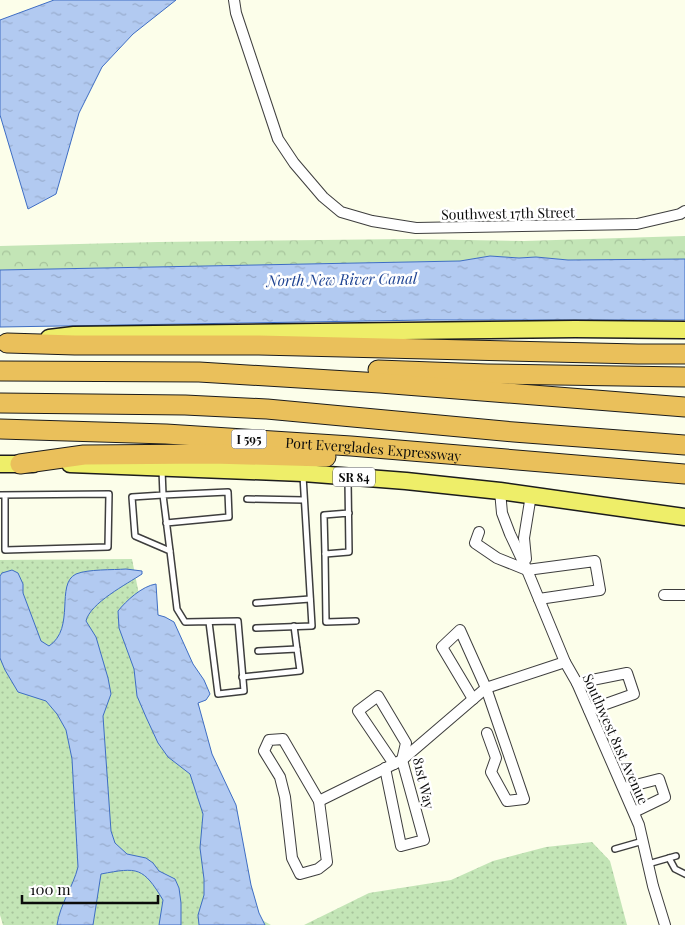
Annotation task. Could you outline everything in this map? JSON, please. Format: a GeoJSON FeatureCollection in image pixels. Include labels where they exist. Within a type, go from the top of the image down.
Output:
{"type":"FeatureCollection","features":[{"type":"Feature","properties":{"kind":"highway"},"geometry":{"type":"LineString","coordinates":[[3,343],[685,354]]}},
{"type":"Feature","properties":{"kind":"highway"},"geometry":{"type":"LineString","coordinates":[[0,371],[199,372],[344,369],[487,374],[685,377]]}},
{"type":"Feature","properties":{"kind":"highway"},"geometry":{"type":"LineString","coordinates":[[199,372],[380,383],[685,407]]}},
{"type":"Feature","properties":{"kind":"highway"},"geometry":{"type":"LineString","coordinates":[[0,403],[185,405],[267,409],[514,432],[685,444]]}},
{"type":"Feature","properties":{"kind":"highway","name":"Port Everglades Expressway"},"geometry":{"type":"LineString","coordinates":[[0,429],[166,434],[351,446],[685,474]]}},
{"type":"Feature","properties":{"kind":"highway"},"geometry":{"type":"LineString","coordinates":[[20,464],[84,455],[212,454],[352,458],[497,459]]}},
{"type":"Feature","properties":{"kind":"main road"},"geometry":{"type":"LineString","coordinates":[[3,343],[74,335],[575,329],[685,330]]}},
{"type":"Feature","properties":{"kind":"main road","name":"SR 84"},"geometry":{"type":"LineString","coordinates":[[0,464],[162,467],[303,473],[500,491],[685,517]]}},
{"type":"Feature","properties":{"kind":"street","name":"Southwest 17th Street"},"geometry":{"type":"LineString","coordinates":[[234,0],[236,13],[278,139],[294,163],[323,197],[341,212],[372,221],[416,228],[637,224],[680,214],[685,211]]}},
{"type":"Feature","properties":{"kind":"street","name":"Southwest 81st Avenue"},"geometry":{"type":"LineString","coordinates":[[500,491],[502,514],[510,534],[528,570],[565,662],[577,683],[634,812],[665,925]]}},
{"type":"Feature","properties":{"kind":"street","name":"Southwest 81st Avenue"},"geometry":{"type":"LineString","coordinates":[[528,570],[524,538],[531,495]]}},
{"type":"Feature","properties":{"kind":"street"},"geometry":{"type":"LineString","coordinates":[[479,532],[475,543],[497,558],[528,570],[595,561],[600,590],[539,599]]}},
{"type":"Feature","properties":{"kind":"street"},"geometry":{"type":"LineString","coordinates":[[664,595],[685,595]]}},
{"type":"Feature","properties":{"kind":"street"},"geometry":{"type":"LineString","coordinates":[[473,699],[442,647],[460,630],[486,688],[524,799],[507,801],[491,772],[496,758],[487,733]]}},
{"type":"Feature","properties":{"kind":"street"},"geometry":{"type":"LineString","coordinates":[[319,801],[393,764],[486,688],[565,662]]}},
{"type":"Feature","properties":{"kind":"street"},"geometry":{"type":"LineString","coordinates":[[577,683],[628,673],[634,694],[589,710]]}},
{"type":"Feature","properties":{"kind":"street","name":"81st Way"},"geometry":{"type":"LineString","coordinates":[[393,764],[358,711],[378,696],[406,743],[393,764],[401,846],[424,840],[393,764]]}},
{"type":"Feature","properties":{"kind":"street"},"geometry":{"type":"LineString","coordinates":[[283,739],[319,801],[327,862],[318,869],[300,874],[292,858],[280,777],[264,751],[269,740],[283,739]]}},
{"type":"Feature","properties":{"kind":"street"},"geometry":{"type":"LineString","coordinates":[[624,788],[659,779],[665,797],[634,812]]}},
{"type":"Feature","properties":{"kind":"lane"},"geometry":{"type":"LineString","coordinates":[[162,467],[163,495],[177,609],[185,622],[238,621],[244,691],[218,694],[209,622]]}},
{"type":"Feature","properties":{"kind":"lane"},"geometry":{"type":"LineString","coordinates":[[256,628],[312,626],[303,473]]}},
{"type":"Feature","properties":{"kind":"lane"},"geometry":{"type":"LineString","coordinates":[[325,554],[349,552],[348,477]]}},
{"type":"Feature","properties":{"kind":"lane"},"geometry":{"type":"LineString","coordinates":[[166,523],[229,517],[228,492],[132,497],[135,536],[170,551]]}},
{"type":"Feature","properties":{"kind":"lane"},"geometry":{"type":"LineString","coordinates":[[110,494],[108,547],[5,550],[2,495],[110,494]]}},
{"type":"Feature","properties":{"kind":"lane"},"geometry":{"type":"LineString","coordinates":[[247,499],[304,500]]}},
{"type":"Feature","properties":{"kind":"lane"},"geometry":{"type":"LineString","coordinates":[[349,513],[324,515],[326,622],[356,621]]}},
{"type":"Feature","properties":{"kind":"lane"},"geometry":{"type":"LineString","coordinates":[[256,603],[310,599]]}},
{"type":"Feature","properties":{"kind":"lane"},"geometry":{"type":"LineString","coordinates":[[242,677],[300,670],[294,626]]}},
{"type":"Feature","properties":{"kind":"lane"},"geometry":{"type":"LineString","coordinates":[[258,652],[297,649]]}},
{"type":"Feature","properties":{"kind":"lane"},"geometry":{"type":"LineString","coordinates":[[615,849],[643,841]]}},
{"type":"Feature","properties":{"kind":"lane"},"geometry":{"type":"LineString","coordinates":[[648,864],[676,856]]}},
{"type":"Feature","properties":{"kind":"lane"},"geometry":{"type":"LineString","coordinates":[[669,858],[675,869],[685,874]]}},
{"type":"Feature","properties":{"kind":"green space"},"geometry":{"type":"Polygon","coordinates":[[[685,236],[685,259],[568,260],[490,256],[460,261],[0,270],[0,246],[408,239],[524,241],[685,236]]]}},
{"type":"Feature","properties":{"kind":"green space"},"geometry":{"type":"Polygon","coordinates":[[[132,559],[143,615],[249,913],[271,925],[3,925],[0,915],[0,560],[132,559]]]}},
{"type":"Feature","properties":{"kind":"green space"},"geometry":{"type":"Polygon","coordinates":[[[592,842],[610,861],[627,925],[304,925],[369,893],[451,880],[493,861],[546,847],[592,842]]]}},
{"type":"Feature","properties":{"kind":"water"},"geometry":{"type":"Polygon","coordinates":[[[54,0],[176,0],[133,34],[102,67],[79,113],[56,194],[28,209],[0,115],[0,20],[54,0]]]}},
{"type":"Feature","properties":{"kind":"water","name":"North New River Canal"},"geometry":{"type":"Polygon","coordinates":[[[490,256],[568,260],[685,259],[685,320],[427,320],[0,327],[0,270],[460,261],[490,256]]]}},
{"type":"Feature","properties":{"kind":"water"},"geometry":{"type":"Polygon","coordinates":[[[126,569],[142,571],[142,574],[94,607],[86,621],[96,637],[111,694],[103,716],[111,831],[115,843],[127,854],[146,858],[159,871],[175,879],[179,888],[181,903],[181,925],[159,925],[163,900],[156,889],[144,875],[132,870],[123,870],[101,874],[93,925],[57,925],[78,867],[72,759],[66,730],[57,714],[46,701],[18,692],[0,658],[0,576],[2,573],[12,570],[18,573],[23,584],[23,593],[41,641],[49,646],[62,629],[65,596],[70,579],[76,574],[87,571],[126,569]]]}},
{"type":"Feature","properties":{"kind":"water"},"geometry":{"type":"Polygon","coordinates":[[[156,584],[158,615],[174,622],[193,664],[204,680],[210,694],[206,700],[198,703],[212,754],[236,805],[251,885],[259,913],[265,925],[199,925],[198,915],[204,895],[200,848],[203,814],[190,774],[168,757],[158,743],[146,717],[137,696],[134,669],[119,628],[118,611],[140,591],[156,584]]]}}]}
